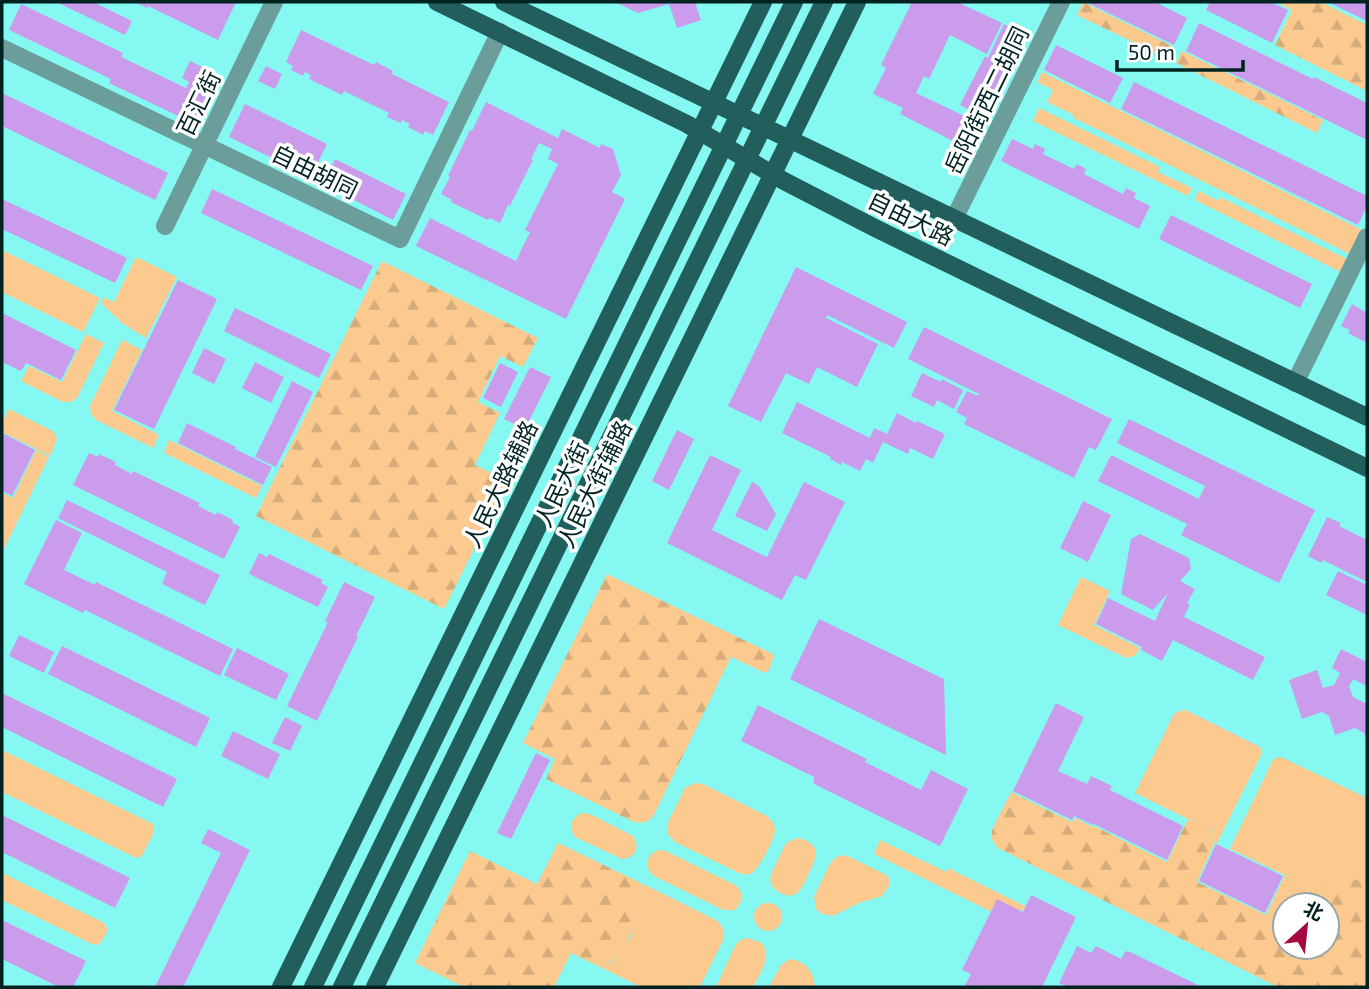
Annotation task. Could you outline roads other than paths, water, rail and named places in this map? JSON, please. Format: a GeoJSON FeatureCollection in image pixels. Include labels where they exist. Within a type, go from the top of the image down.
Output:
{"type":"FeatureCollection","features":[{"type":"Feature","properties":{"kind":"main road","name":"自由大路"},"geometry":{"type":"LineString","coordinates":[[437,2],[700,131],[772,174],[877,229],[1367,468]]}},
{"type":"Feature","properties":{"kind":"main road","name":"自由大路"},"geometry":{"type":"LineString","coordinates":[[504,2],[1367,417]]}},
{"type":"Feature","properties":{"kind":"main road","name":"人民大路辅路"},"geometry":{"type":"LineString","coordinates":[[281,987],[763,2]]}},
{"type":"Feature","properties":{"kind":"main road","name":"人民大街"},"geometry":{"type":"LineString","coordinates":[[313,987],[794,2]]}},
{"type":"Feature","properties":{"kind":"main road","name":"人民大街"},"geometry":{"type":"LineString","coordinates":[[342,987],[824,2]]}},
{"type":"Feature","properties":{"kind":"main road","name":"人民大街辅路"},"geometry":{"type":"LineString","coordinates":[[374,987],[857,2]]}},
{"type":"Feature","properties":{"kind":"street","name":"百汇街"},"geometry":{"type":"LineString","coordinates":[[165,226],[274,2]]}},
{"type":"Feature","properties":{"kind":"street","name":"岳阳街西二胡同"},"geometry":{"type":"LineString","coordinates":[[954,219],[1061,2]]}},
{"type":"Feature","properties":{"kind":"street","name":"自由胡同"},"geometry":{"type":"LineString","coordinates":[[2,48],[400,239],[500,32]]}},
{"type":"Feature","properties":{"kind":"street"},"geometry":{"type":"LineString","coordinates":[[1296,383],[1367,237]]}}]}
